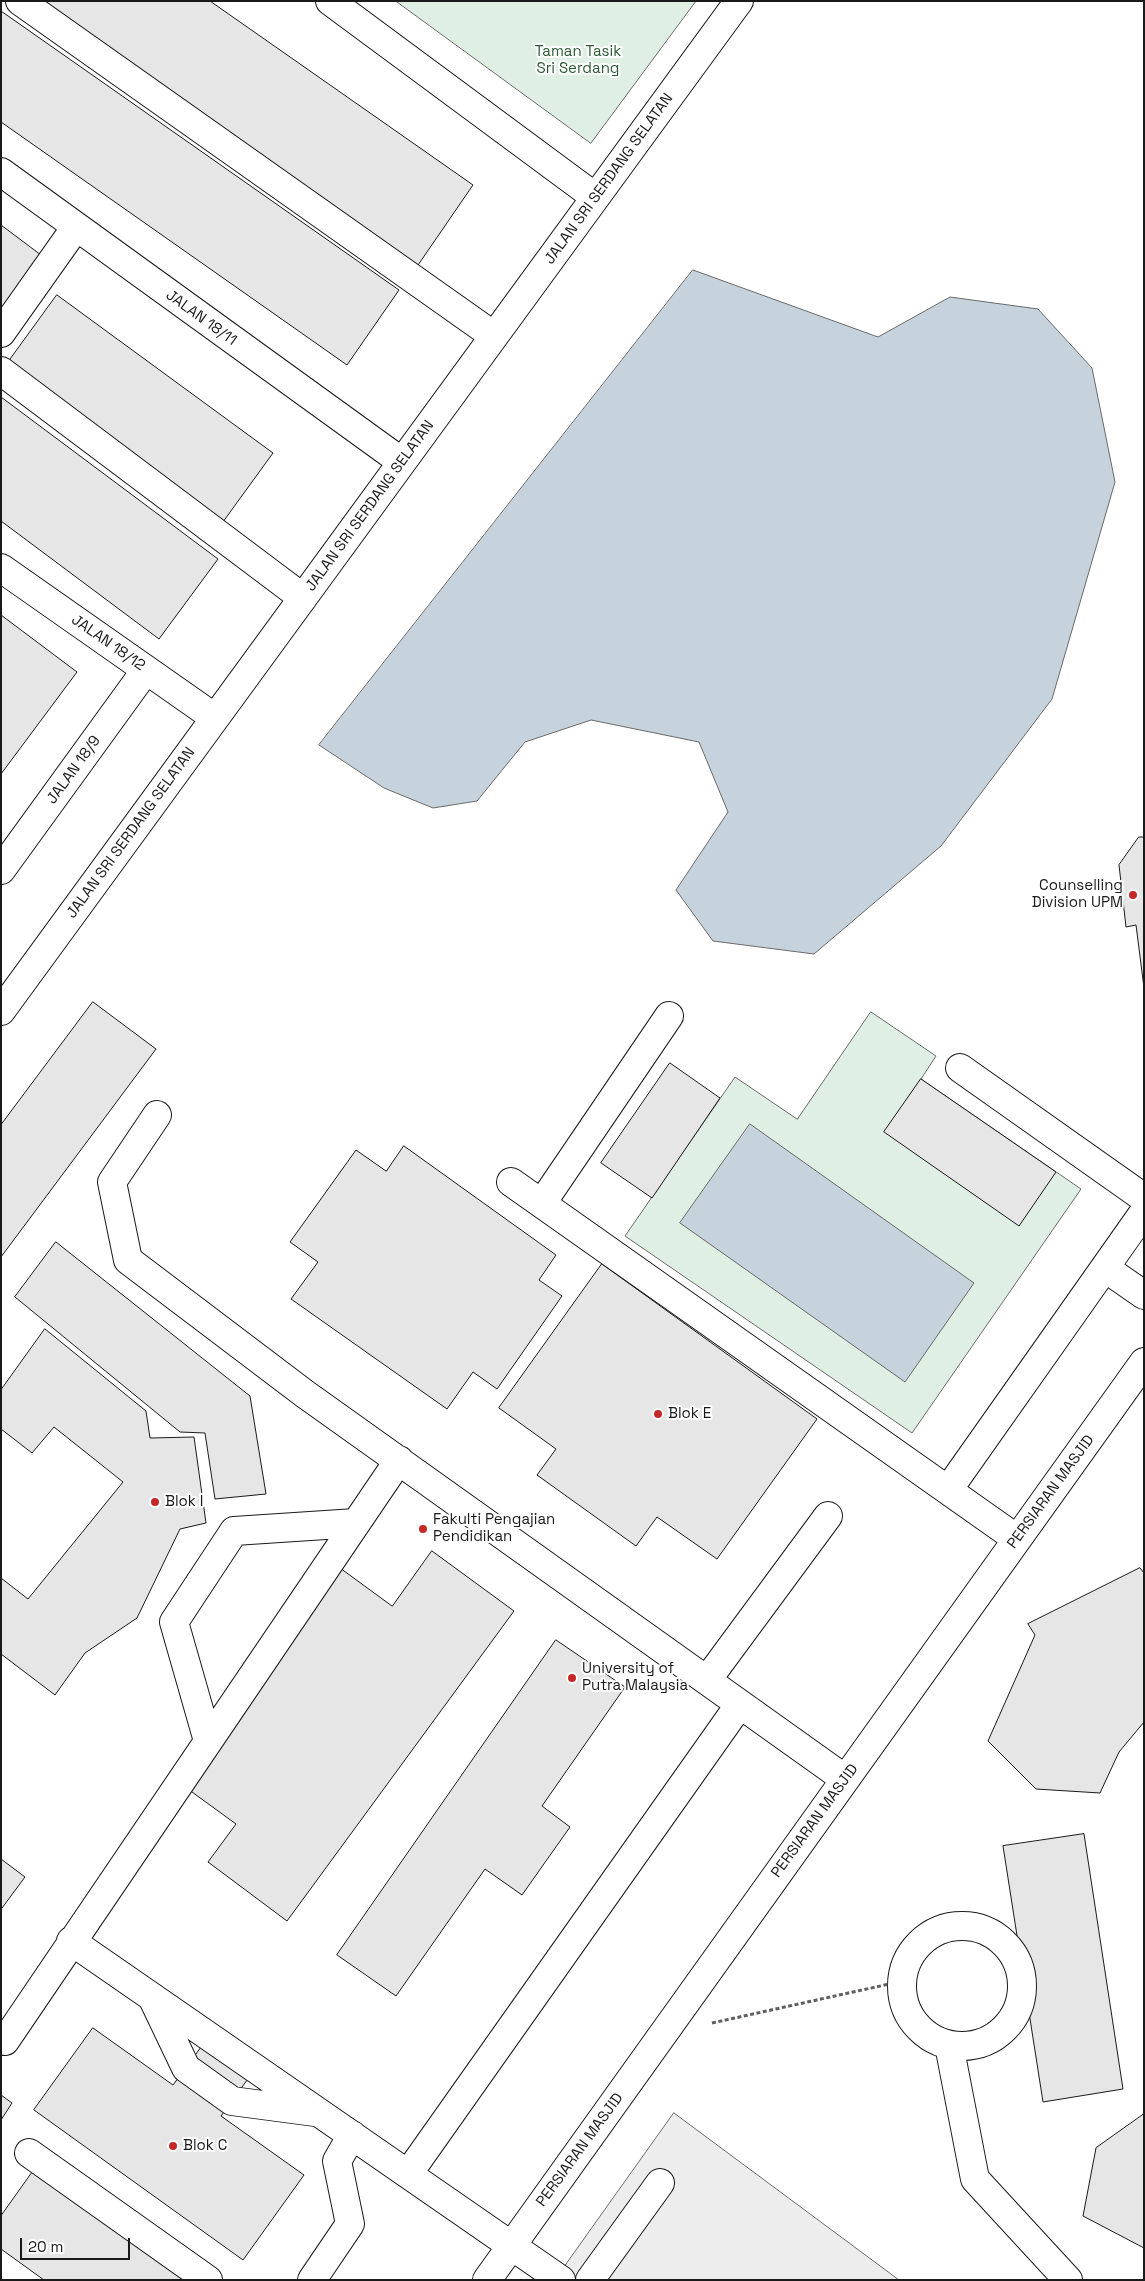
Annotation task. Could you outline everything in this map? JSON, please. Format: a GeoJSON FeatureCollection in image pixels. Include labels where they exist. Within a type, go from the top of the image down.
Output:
{"type":"FeatureCollection","features":[{"type":"Feature","properties":{"kind":"street"},"geometry":{"type":"LineString","coordinates":[[20,1],[494,336]]}},
{"type":"Feature","properties":{"kind":"street"},"geometry":{"type":"LineString","coordinates":[[330,1],[595,197]]}},
{"type":"Feature","properties":{"kind":"street","name":"JALAN SRI SERDANG SELATAN"},"geometry":{"type":"LineString","coordinates":[[1,1011],[738,1]]}},
{"type":"Feature","properties":{"kind":"street","name":"JALAN 18/11"},"geometry":{"type":"LineString","coordinates":[[1,172],[402,462]]}},
{"type":"Feature","properties":{"kind":"street"},"geometry":{"type":"LineString","coordinates":[[1,334],[76,228]]}},
{"type":"Feature","properties":{"kind":"street"},"geometry":{"type":"LineString","coordinates":[[1,371],[303,598]]}},
{"type":"Feature","properties":{"kind":"street","name":"JALAN 18/12"},"geometry":{"type":"LineString","coordinates":[[5,578],[146,670],[215,718]]}},
{"type":"Feature","properties":{"kind":"street","name":"JALAN 18/9"},"geometry":{"type":"LineString","coordinates":[[1,870],[146,670]]}},
{"type":"Feature","properties":{"kind":"street"},"geometry":{"type":"LineString","coordinates":[[542,1203],[669,1016]]}},
{"type":"Feature","properties":{"kind":"street"},"geometry":{"type":"LineString","coordinates":[[960,1068],[1144,1198]]}},
{"type":"Feature","properties":{"kind":"street"},"geometry":{"type":"LineString","coordinates":[[157,1116],[112,1182],[128,1260],[305,1394],[845,1779]]}},
{"type":"Feature","properties":{"kind":"street"},"geometry":{"type":"LineString","coordinates":[[511,1182],[1018,1539]]}},
{"type":"Feature","properties":{"kind":"street"},"geometry":{"type":"LineString","coordinates":[[948,1490],[1144,1212]]}},
{"type":"Feature","properties":{"kind":"street"},"geometry":{"type":"LineString","coordinates":[[1105,1268],[1144,1295]]}},
{"type":"Feature","properties":{"kind":"street","name":"PERSIARAN MASJID"},"geometry":{"type":"LineString","coordinates":[[487,2280],[1144,1362]]}},
{"type":"Feature","properties":{"kind":"street"},"geometry":{"type":"LineString","coordinates":[[5,2041],[71,1941],[399,1460]]}},
{"type":"Feature","properties":{"kind":"street"},"geometry":{"type":"LineString","coordinates":[[707,1680],[828,1516]]}},
{"type":"Feature","properties":{"kind":"street"},"geometry":{"type":"LineString","coordinates":[[208,1741],[174,1622],[234,1531],[356,1523]]}},
{"type":"Feature","properties":{"kind":"street"},"geometry":{"type":"LineString","coordinates":[[408,2174],[740,1704]]}},
{"type":"Feature","properties":{"kind":"street"},"geometry":{"type":"LineString","coordinates":[[964,1926],[984,1930],[1002,1941],[1014,1957],[1021,1976],[1021,1997],[1014,2016],[1002,2031],[986,2042],[968,2046],[949,2045],[931,2038],[916,2026],[906,2010],[902,1992],[903,1981],[904,1972],[912,1953],[926,1938],[944,1929],[964,1926]]}},
{"type":"Feature","properties":{"kind":"street"},"geometry":{"type":"LineString","coordinates":[[71,1941],[560,2280]]}},
{"type":"Feature","properties":{"kind":"street"},"geometry":{"type":"LineString","coordinates":[[152,1997],[186,2068],[232,2101],[319,2112]]}},
{"type":"Feature","properties":{"kind":"street"},"geometry":{"type":"LineString","coordinates":[[949,2045],[975,2179],[1068,2280]]}},
{"type":"Feature","properties":{"kind":"street"},"geometry":{"type":"LineString","coordinates":[[312,2280],[350,2224],[337,2161],[352,2135]]}},
{"type":"Feature","properties":{"kind":"street"},"geometry":{"type":"LineString","coordinates":[[29,2153],[208,2280]]}},
{"type":"Feature","properties":{"kind":"street"},"geometry":{"type":"LineString","coordinates":[[590,2280],[660,2184]]}},
{"type":"Feature","properties":{"kind":"path"},"geometry":{"type":"LineString","coordinates":[[711,2024],[903,1981]]}},
{"type":"Feature","properties":{"kind":"green space","name":"Taman Tasik Sri Serdang"},"geometry":{"type":"Polygon","coordinates":[[[396,1],[696,1],[591,143],[396,1]]]}},
{"type":"Feature","properties":{"kind":"green space"},"geometry":{"type":"Polygon","coordinates":[[[871,1012],[936,1056],[921,1079],[1081,1189],[912,1433],[625,1236],[735,1077],[797,1119],[871,1012]]]}},
{"type":"Feature","properties":{"kind":"shaded area"},"geometry":{"type":"Polygon","coordinates":[[[693,270],[878,337],[950,297],[1038,309],[1092,368],[1115,482],[1052,699],[941,846],[814,954],[713,941],[676,890],[728,812],[699,742],[591,720],[525,742],[477,801],[433,808],[384,788],[319,745],[693,270]]]}},
{"type":"Feature","properties":{"kind":"shaded area"},"geometry":{"type":"Polygon","coordinates":[[[750,1124],[974,1283],[905,1382],[680,1223],[750,1124]]]}},
{"type":"Feature","properties":{"kind":"shaded area"},"geometry":{"type":"Polygon","coordinates":[[[674,2113],[899,2280],[555,2280],[674,2113]]]}},
{"type":"Feature","properties":{"kind":"building"},"geometry":{"type":"Polygon","coordinates":[[[35,1],[210,1],[473,185],[416,268],[35,1]]]}},
{"type":"Feature","properties":{"kind":"building"},"geometry":{"type":"Polygon","coordinates":[[[1,11],[399,290],[347,365],[1,122],[1,11]]]}},
{"type":"Feature","properties":{"kind":"building"},"geometry":{"type":"Polygon","coordinates":[[[1,225],[45,258],[1,315],[1,225]]]}},
{"type":"Feature","properties":{"kind":"building"},"geometry":{"type":"Polygon","coordinates":[[[57,295],[273,453],[220,526],[4,368],[57,295]]]}},
{"type":"Feature","properties":{"kind":"building"},"geometry":{"type":"Polygon","coordinates":[[[1,397],[218,559],[159,639],[1,521],[1,397]]]}},
{"type":"Feature","properties":{"kind":"building"},"geometry":{"type":"Polygon","coordinates":[[[1,615],[77,672],[1,774],[1,615]]]}},
{"type":"Feature","properties":{"kind":"building","name":"Counselling Division UPM"},"geometry":{"type":"Polygon","coordinates":[[[1139,837],[1144,837],[1144,988],[1136,925],[1126,927],[1119,865],[1139,837]]]}},
{"type":"Feature","properties":{"kind":"building"},"geometry":{"type":"Polygon","coordinates":[[[93,1002],[156,1049],[1,1257],[1,1125],[93,1002]]]}},
{"type":"Feature","properties":{"kind":"building"},"geometry":{"type":"Polygon","coordinates":[[[670,1063],[720,1098],[652,1198],[601,1163],[670,1063]]]}},
{"type":"Feature","properties":{"kind":"building"},"geometry":{"type":"Polygon","coordinates":[[[921,1079],[1056,1172],[1019,1226],[884,1132],[921,1079]]]}},
{"type":"Feature","properties":{"kind":"building"},"geometry":{"type":"Polygon","coordinates":[[[404,1146],[556,1255],[539,1280],[562,1296],[497,1389],[473,1372],[447,1409],[291,1299],[318,1262],[290,1242],[356,1150],[386,1171],[404,1146]]]}},
{"type":"Feature","properties":{"kind":"building"},"geometry":{"type":"Polygon","coordinates":[[[56,1242],[250,1396],[266,1494],[215,1499],[205,1433],[180,1432],[15,1297],[56,1242]]]}},
{"type":"Feature","properties":{"kind":"building","name":"Blok E"},"geometry":{"type":"Polygon","coordinates":[[[602,1264],[817,1419],[717,1559],[657,1517],[636,1546],[537,1475],[556,1449],[499,1408],[602,1264]]]}},
{"type":"Feature","properties":{"kind":"building","name":"Blok I"},"geometry":{"type":"Polygon","coordinates":[[[45,1329],[146,1411],[150,1438],[194,1437],[206,1523],[180,1529],[137,1618],[85,1653],[55,1695],[1,1654],[1,1578],[28,1599],[123,1482],[54,1427],[32,1453],[1,1429],[1,1390],[45,1329]]]}},
{"type":"Feature","properties":{"kind":"building"},"geometry":{"type":"Polygon","coordinates":[[[432,1551],[514,1611],[287,1921],[208,1862],[236,1824],[181,1784],[340,1568],[392,1606],[432,1551]]]}},
{"type":"Feature","properties":{"kind":"building"},"geometry":{"type":"Polygon","coordinates":[[[1140,1568],[1144,1573],[1144,1722],[1119,1752],[1100,1793],[1036,1789],[988,1741],[1035,1635],[1028,1624],[1140,1568]]]}},
{"type":"Feature","properties":{"kind":"building"},"geometry":{"type":"Polygon","coordinates":[[[556,1640],[625,1687],[542,1806],[570,1827],[522,1895],[485,1869],[396,1996],[337,1955],[556,1640]]]}},
{"type":"Feature","properties":{"kind":"building"},"geometry":{"type":"Polygon","coordinates":[[[1084,1834],[1123,2089],[1043,2102],[1003,1846],[1084,1834]]]}},
{"type":"Feature","properties":{"kind":"building"},"geometry":{"type":"Polygon","coordinates":[[[1,1859],[25,1877],[2,1908],[1,1908],[1,1859]]]}},
{"type":"Feature","properties":{"kind":"building","name":"Blok C"},"geometry":{"type":"Polygon","coordinates":[[[93,2028],[173,2085],[204,2043],[250,2076],[221,2116],[304,2175],[243,2260],[34,2110],[93,2028]]]}},
{"type":"Feature","properties":{"kind":"building"},"geometry":{"type":"Polygon","coordinates":[[[1,2095],[12,2103],[1,2120],[1,2095]]]}},
{"type":"Feature","properties":{"kind":"building"},"geometry":{"type":"Polygon","coordinates":[[[1144,2114],[1144,2248],[1083,2216],[1096,2148],[1144,2114]]]}},
{"type":"Feature","properties":{"kind":"building"},"geometry":{"type":"Polygon","coordinates":[[[34,2170],[189,2280],[44,2280],[1,2249],[1,2216],[34,2170]]]}},
{"type":"Feature","properties":{"kind":"place","name":"Counselling Division UPM"},"geometry":{"type":"Point","coordinates":[1133,895]}},
{"type":"Feature","properties":{"kind":"place","name":"Blok E"},"geometry":{"type":"Point","coordinates":[658,1414]}},
{"type":"Feature","properties":{"kind":"place","name":"Blok I"},"geometry":{"type":"Point","coordinates":[155,1502]}},
{"type":"Feature","properties":{"kind":"place","name":"Fakulti Pengajian Pendidikan"},"geometry":{"type":"Point","coordinates":[423,1529]}},
{"type":"Feature","properties":{"kind":"place","name":"University of Putra Malaysia"},"geometry":{"type":"Point","coordinates":[572,1678]}},
{"type":"Feature","properties":{"kind":"place","name":"Blok C"},"geometry":{"type":"Point","coordinates":[173,2146]}}]}
